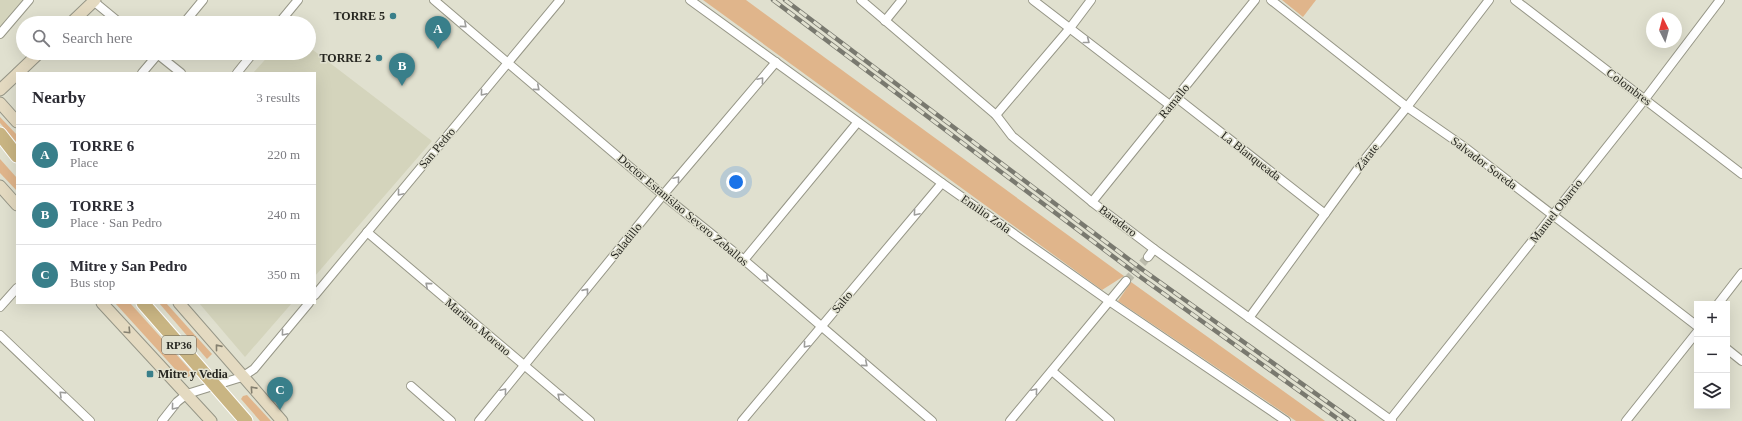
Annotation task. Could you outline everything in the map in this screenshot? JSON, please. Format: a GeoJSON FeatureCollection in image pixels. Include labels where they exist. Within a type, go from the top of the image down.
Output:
{"type":"FeatureCollection","features":[{"type":"Feature","properties":{"kind":"main road"},"geometry":{"type":"LineString","coordinates":[[0,134],[16,155]]}},
{"type":"Feature","properties":{"kind":"main road"},"geometry":{"type":"LineString","coordinates":[[0,148],[16,162]]}},
{"type":"Feature","properties":{"kind":"main road","name":"RP36"},"geometry":{"type":"LineString","coordinates":[[144,304],[246,421]]}},
{"type":"Feature","properties":{"kind":"street"},"geometry":{"type":"LineString","coordinates":[[0,34],[29,0]]}},
{"type":"Feature","properties":{"kind":"street"},"geometry":{"type":"LineString","coordinates":[[78,16],[94,0],[112,16]]}},
{"type":"Feature","properties":{"kind":"street"},"geometry":{"type":"LineString","coordinates":[[190,16],[203,0]]}},
{"type":"Feature","properties":{"kind":"street"},"geometry":{"type":"LineString","coordinates":[[285,16],[298,0]]}},
{"type":"Feature","properties":{"kind":"street","name":"Doctor Estanislao Severo Zeballos"},"geometry":{"type":"LineString","coordinates":[[434,0],[664,195],[744,260],[932,421]]}},
{"type":"Feature","properties":{"kind":"street","name":"San Pedro"},"geometry":{"type":"LineString","coordinates":[[316,294],[560,0]]}},
{"type":"Feature","properties":{"kind":"street","name":"Emilio Zola"},"geometry":{"type":"LineString","coordinates":[[690,0],[857,123],[1276,418],[1286,421]]}},
{"type":"Feature","properties":{"kind":"street","name":"Baradero"},"geometry":{"type":"LineString","coordinates":[[861,0],[996,115],[1012,136],[1092,202],[1154,249],[1391,420]]}},
{"type":"Feature","properties":{"kind":"street"},"geometry":{"type":"LineString","coordinates":[[885,21],[902,0]]}},
{"type":"Feature","properties":{"kind":"street"},"geometry":{"type":"LineString","coordinates":[[1033,0],[1170,106]]}},
{"type":"Feature","properties":{"kind":"street"},"geometry":{"type":"LineString","coordinates":[[996,115],[1070,28],[1091,0]]}},
{"type":"Feature","properties":{"kind":"street","name":"Ramallo"},"geometry":{"type":"LineString","coordinates":[[1092,202],[1255,0]]}},
{"type":"Feature","properties":{"kind":"street","name":"Salvador Soreda"},"geometry":{"type":"LineString","coordinates":[[1271,0],[1407,107],[1463,146],[1694,324]]}},
{"type":"Feature","properties":{"kind":"street","name":"Zárate"},"geometry":{"type":"LineString","coordinates":[[1249,318],[1365,159],[1489,0]]}},
{"type":"Feature","properties":{"kind":"street","name":"Colombres"},"geometry":{"type":"LineString","coordinates":[[1515,0],[1742,174]]}},
{"type":"Feature","properties":{"kind":"street","name":"Manuel Obarrio"},"geometry":{"type":"LineString","coordinates":[[1391,420],[1645,99],[1720,0]]}},
{"type":"Feature","properties":{"kind":"street"},"geometry":{"type":"LineString","coordinates":[[20,72],[32,60]]}},
{"type":"Feature","properties":{"kind":"street"},"geometry":{"type":"LineString","coordinates":[[143,72],[152,60]]}},
{"type":"Feature","properties":{"kind":"street"},"geometry":{"type":"LineString","coordinates":[[166,60],[180,72]]}},
{"type":"Feature","properties":{"kind":"street"},"geometry":{"type":"LineString","coordinates":[[238,72],[248,60]]}},
{"type":"Feature","properties":{"kind":"street","name":"Saladillo"},"geometry":{"type":"LineString","coordinates":[[479,421],[525,367],[664,195],[776,62]]}},
{"type":"Feature","properties":{"kind":"street"},"geometry":{"type":"LineString","coordinates":[[0,90],[16,76]]}},
{"type":"Feature","properties":{"kind":"street","name":"La Blanqueada"},"geometry":{"type":"LineString","coordinates":[[1177,98],[1325,214]]}},
{"type":"Feature","properties":{"kind":"street"},"geometry":{"type":"LineString","coordinates":[[0,103],[16,121]]}},
{"type":"Feature","properties":{"kind":"street"},"geometry":{"type":"LineString","coordinates":[[744,260],[857,123]]}},
{"type":"Feature","properties":{"kind":"street","name":"Salto"},"geometry":{"type":"LineString","coordinates":[[742,421],[942,183]]}},
{"type":"Feature","properties":{"kind":"street"},"geometry":{"type":"LineString","coordinates":[[0,186],[16,204]]}},
{"type":"Feature","properties":{"kind":"street","name":"Mariano Moreno"},"geometry":{"type":"LineString","coordinates":[[367,232],[590,421]]}},
{"type":"Feature","properties":{"kind":"street"},"geometry":{"type":"LineString","coordinates":[[1148,257],[1154,249]]}},
{"type":"Feature","properties":{"kind":"street"},"geometry":{"type":"LineString","coordinates":[[1720,301],[1742,273]]}},
{"type":"Feature","properties":{"kind":"street"},"geometry":{"type":"LineString","coordinates":[[1010,421],[1126,281]]}},
{"type":"Feature","properties":{"kind":"street"},"geometry":{"type":"LineString","coordinates":[[0,307],[16,289]]}},
{"type":"Feature","properties":{"kind":"street"},"geometry":{"type":"LineString","coordinates":[[103,304],[211,421]]}},
{"type":"Feature","properties":{"kind":"street"},"geometry":{"type":"LineString","coordinates":[[181,304],[216,343],[242,377],[282,421]]}},
{"type":"Feature","properties":{"kind":"street"},"geometry":{"type":"LineString","coordinates":[[162,421],[177,402],[187,394],[242,377],[254,369],[307,304]]}},
{"type":"Feature","properties":{"kind":"street"},"geometry":{"type":"LineString","coordinates":[[0,335],[90,421]]}},
{"type":"Feature","properties":{"kind":"street"},"geometry":{"type":"LineString","coordinates":[[1626,421],[1694,336]]}},
{"type":"Feature","properties":{"kind":"street"},"geometry":{"type":"LineString","coordinates":[[1730,351],[1742,361]]}},
{"type":"Feature","properties":{"kind":"street"},"geometry":{"type":"LineString","coordinates":[[1052,371],[1110,421]]}},
{"type":"Feature","properties":{"kind":"street"},"geometry":{"type":"LineString","coordinates":[[412,386],[451,421]]}},
{"type":"Feature","properties":{"kind":"shaded area"},"geometry":{"type":"Polygon","coordinates":[[[0,0],[25,0],[0,31],[0,0]]]}},
{"type":"Feature","properties":{"kind":"shaded area"},"geometry":{"type":"Polygon","coordinates":[[[703,0],[746,0],[1124,276],[1102,290],[703,0]]]}},
{"type":"Feature","properties":{"kind":"shaded area"},"geometry":{"type":"Polygon","coordinates":[[[1282,0],[1316,0],[1303,17],[1282,0]]]}},
{"type":"Feature","properties":{"kind":"shaded area"},"geometry":{"type":"Polygon","coordinates":[[[316,52],[432,141],[316,275],[316,72],[254,72],[265,60],[316,60],[316,52]]]}},
{"type":"Feature","properties":{"kind":"shaded area"},"geometry":{"type":"Polygon","coordinates":[[[0,117],[16,134],[16,142],[0,123],[0,117]]]}},
{"type":"Feature","properties":{"kind":"shaded area"},"geometry":{"type":"Polygon","coordinates":[[[0,159],[16,177],[16,190],[0,173],[0,159]]]}},
{"type":"Feature","properties":{"kind":"shaded area"},"geometry":{"type":"Polygon","coordinates":[[[1131,282],[1325,421],[1296,421],[1118,301],[1131,282]]]}},
{"type":"Feature","properties":{"kind":"shaded area"},"geometry":{"type":"Polygon","coordinates":[[[116,304],[131,304],[193,373],[185,380],[116,304]]]}},
{"type":"Feature","properties":{"kind":"shaded area"},"geometry":{"type":"Polygon","coordinates":[[[160,304],[167,304],[212,354],[207,359],[160,304]]]}},
{"type":"Feature","properties":{"kind":"shaded area"},"geometry":{"type":"Polygon","coordinates":[[[200,304],[291,304],[245,357],[200,304]]]}},
{"type":"Feature","properties":{"kind":"shaded area"},"geometry":{"type":"Polygon","coordinates":[[[247,395],[271,421],[260,421],[241,399],[243,396],[247,395]]]}},
{"type":"Feature","properties":{"kind":"tunnel"},"geometry":{"type":"LineString","coordinates":[[1126,281],[1148,257]]}},
{"type":"Feature","properties":{"kind":"railway"},"geometry":{"type":"LineString","coordinates":[[773,0],[1139,276],[1341,421]]}},
{"type":"Feature","properties":{"kind":"railway"},"geometry":{"type":"LineString","coordinates":[[785,0],[1143,270],[1354,421]]}},
{"type":"Feature","properties":{"kind":"place","name":"TORRE 5"},"geometry":{"type":"Point","coordinates":[393,16]}},
{"type":"Feature","properties":{"kind":"place","name":"TORRE 6"},"geometry":{"type":"Point","coordinates":[438,49]}},
{"type":"Feature","properties":{"kind":"place","name":"TORRE 2"},"geometry":{"type":"Point","coordinates":[379,58]}},
{"type":"Feature","properties":{"kind":"place","name":"TORRE 3"},"geometry":{"type":"Point","coordinates":[402,86]}},
{"type":"Feature","properties":{"kind":"place","name":"Mitre y Vedia"},"geometry":{"type":"Point","coordinates":[150,374]}},
{"type":"Feature","properties":{"kind":"place","name":"Mitre y San Pedro"},"geometry":{"type":"Point","coordinates":[280,410]}}]}
